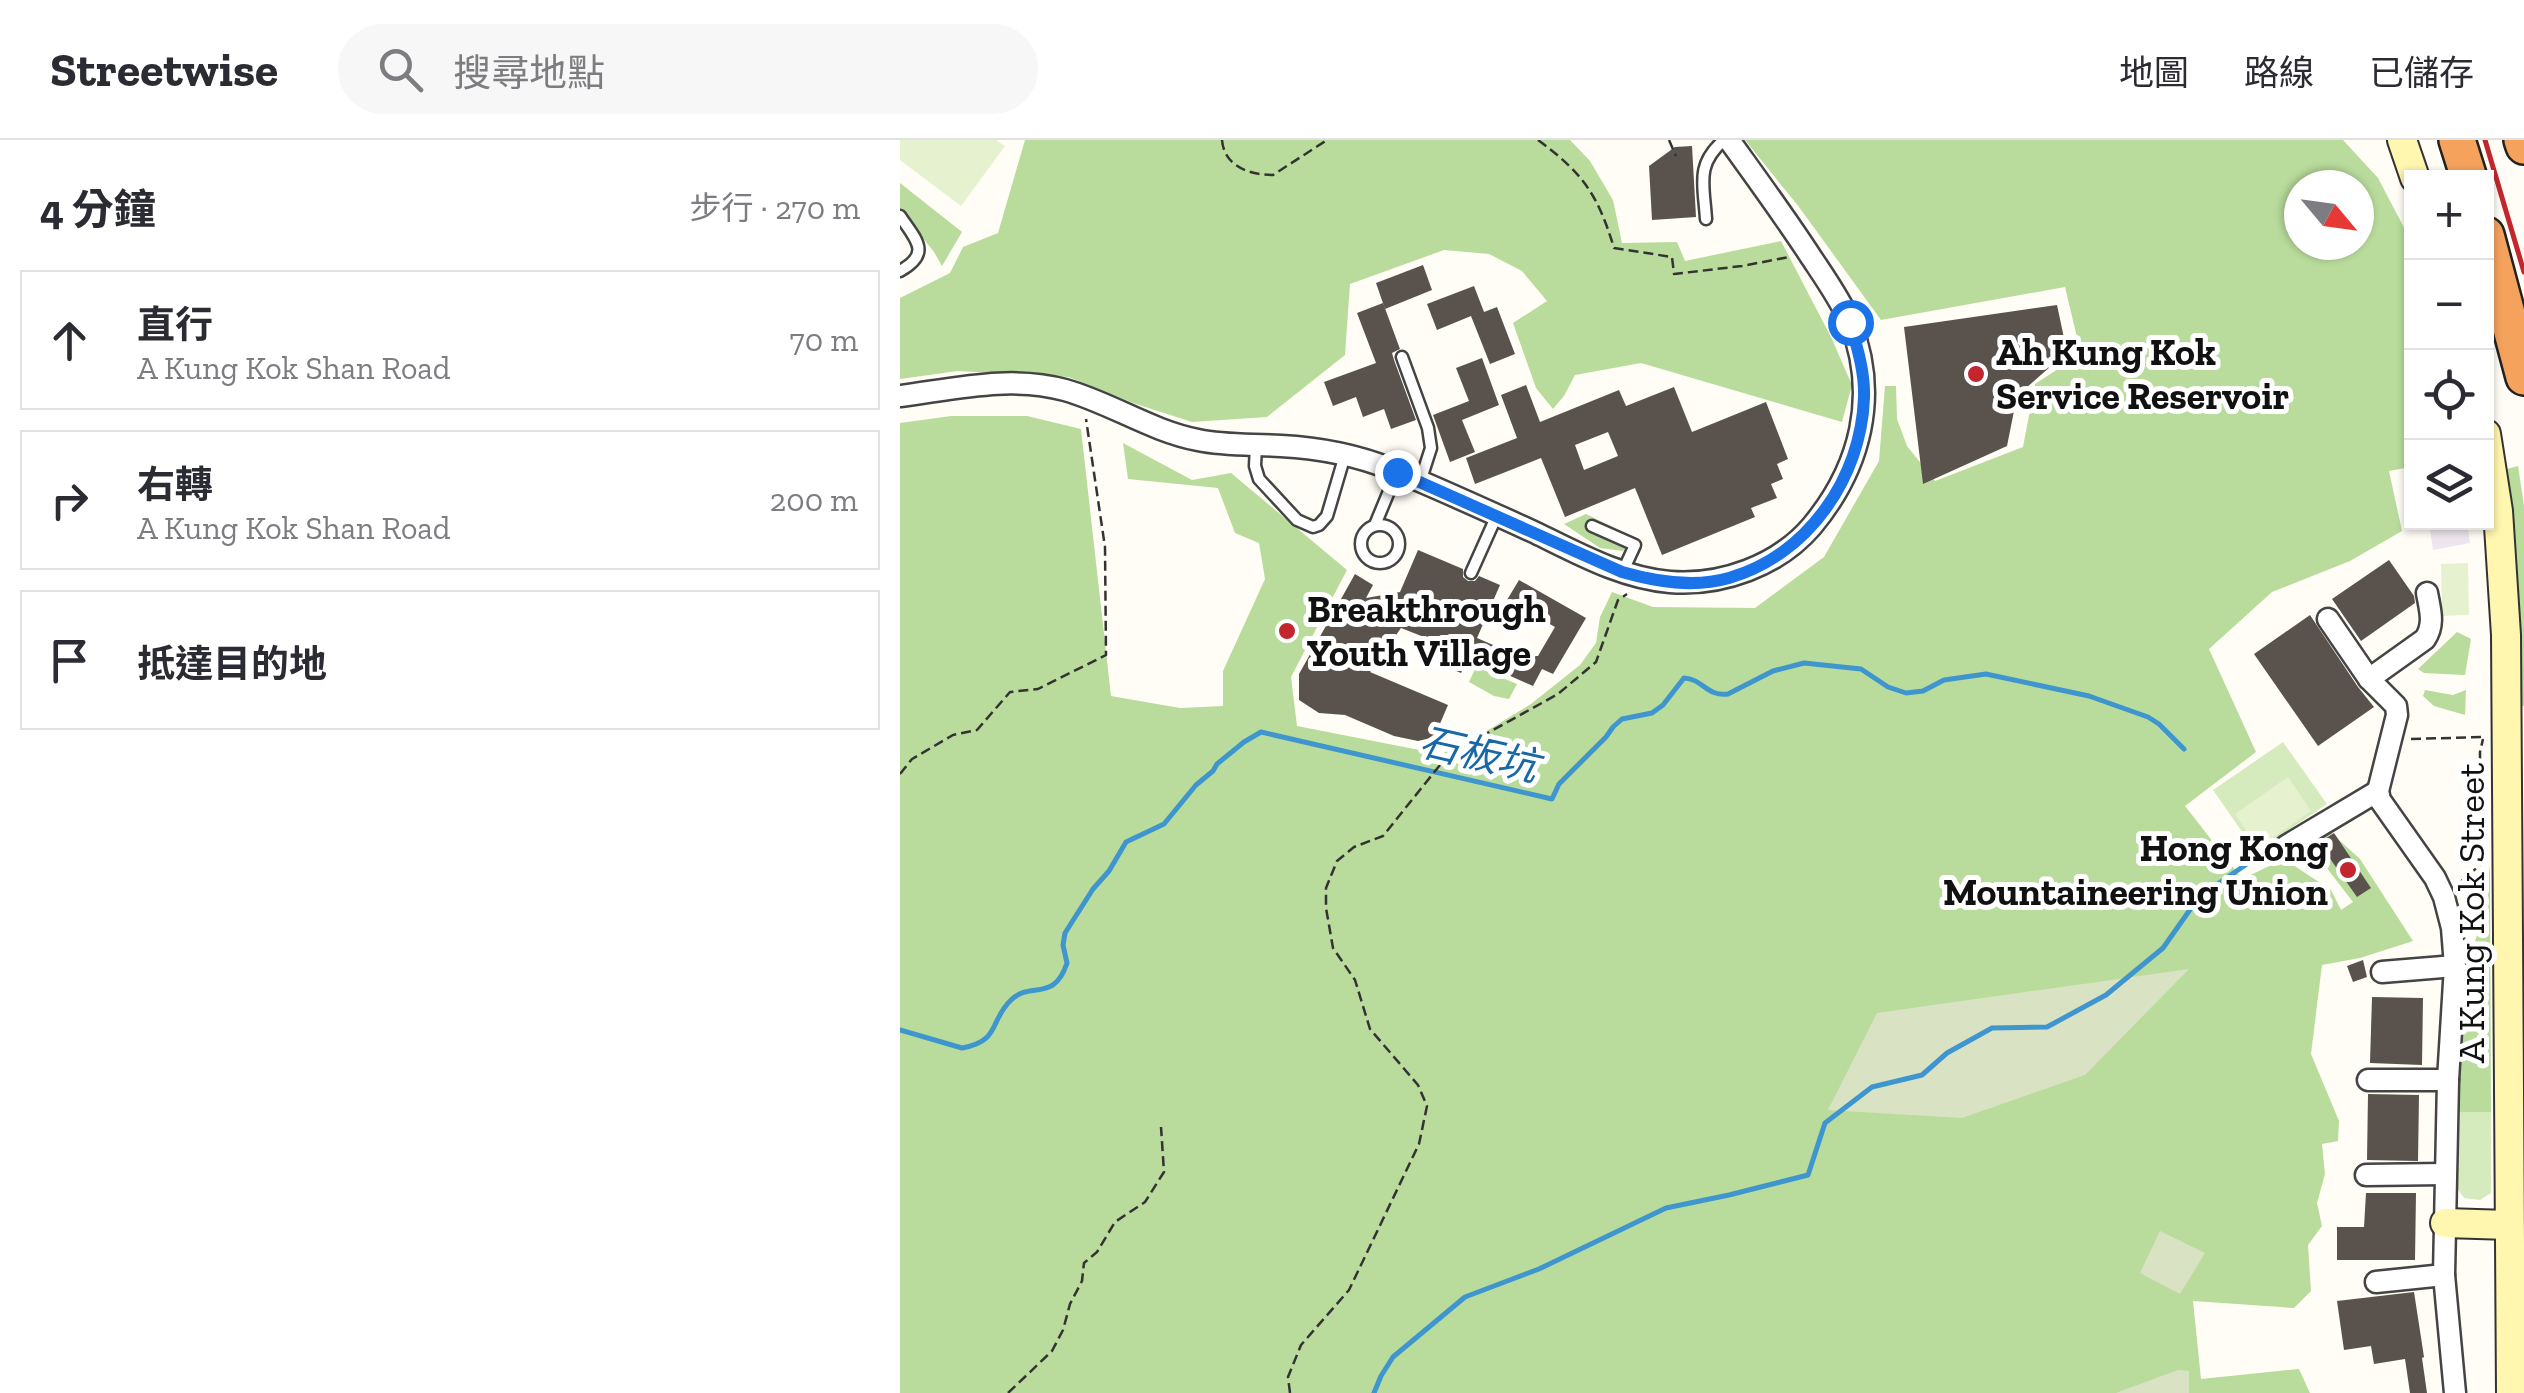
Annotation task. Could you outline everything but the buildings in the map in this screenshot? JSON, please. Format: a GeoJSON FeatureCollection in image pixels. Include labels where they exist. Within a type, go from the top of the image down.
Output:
{"type":"FeatureCollection","features":[{"type":"Feature","properties":{"kind":"highway"},"geometry":{"type":"LineString","coordinates":[[2457,140],[2467,170]]}},
{"type":"Feature","properties":{"kind":"highway"},"geometry":{"type":"LineString","coordinates":[[2493,260],[2524,377]]}},
{"type":"Feature","properties":{"kind":"main road"},"geometry":{"type":"LineString","coordinates":[[2402,140],[2412,170]]}},
{"type":"Feature","properties":{"kind":"main road","name":"A Kung Kok Street"},"geometry":{"type":"LineString","coordinates":[[2494,504],[2504,585],[2507,669],[2510,1393]]}},
{"type":"Feature","properties":{"kind":"main road"},"geometry":{"type":"LineString","coordinates":[[2445,1224],[2509,1225]]}},
{"type":"Feature","properties":{"kind":"street"},"geometry":{"type":"LineString","coordinates":[[900,396],[967,387],[1044,386],[1084,396],[1183,437],[1214,443],[1299,447],[1364,459],[1622,572],[1649,580],[1699,582],[1729,578],[1783,550],[1806,533],[1826,509],[1856,453],[1864,394],[1850,322],[1833,290],[1784,215],[1726,140]]}},
{"type":"Feature","properties":{"kind":"street"},"geometry":{"type":"LineString","coordinates":[[2369,679],[2425,639],[2432,620],[2427,593]]}},
{"type":"Feature","properties":{"kind":"street"},"geometry":{"type":"LineString","coordinates":[[2328,619],[2369,679],[2396,706],[2378,791],[2380,800],[2435,878],[2452,928],[2455,966],[2444,1275],[2455,1393]]}},
{"type":"Feature","properties":{"kind":"street"},"geometry":{"type":"LineString","coordinates":[[2286,846],[2378,791]]}},
{"type":"Feature","properties":{"kind":"street"},"geometry":{"type":"LineString","coordinates":[[2382,972],[2455,966]]}},
{"type":"Feature","properties":{"kind":"street"},"geometry":{"type":"LineString","coordinates":[[2368,1080],[2448,1080]]}},
{"type":"Feature","properties":{"kind":"street"},"geometry":{"type":"LineString","coordinates":[[2366,1175],[2445,1174]]}},
{"type":"Feature","properties":{"kind":"street"},"geometry":{"type":"LineString","coordinates":[[2376,1282],[2444,1275]]}},
{"type":"Feature","properties":{"kind":"lane"},"geometry":{"type":"LineString","coordinates":[[1706,219],[1706,160],[1726,140]]}},
{"type":"Feature","properties":{"kind":"lane"},"geometry":{"type":"LineString","coordinates":[[900,216],[918,244],[919,254],[914,263],[900,272]]}},
{"type":"Feature","properties":{"kind":"lane"},"geometry":{"type":"LineString","coordinates":[[900,231],[918,244]]}},
{"type":"Feature","properties":{"kind":"lane"},"geometry":{"type":"LineString","coordinates":[[1402,356],[1428,428],[1431,448],[1420,482]]}},
{"type":"Feature","properties":{"kind":"lane"},"geometry":{"type":"LineString","coordinates":[[1256,445],[1258,479],[1297,520],[1313,527],[1326,516],[1345,454]]}},
{"type":"Feature","properties":{"kind":"lane"},"geometry":{"type":"LineString","coordinates":[[1375,525],[1397,472]]}},
{"type":"Feature","properties":{"kind":"lane"},"geometry":{"type":"LineString","coordinates":[[1471,573],[1497,515]]}},
{"type":"Feature","properties":{"kind":"lane"},"geometry":{"type":"LineString","coordinates":[[1592,526],[1634,545],[1622,572]]}},
{"type":"Feature","properties":{"kind":"path"},"geometry":{"type":"LineString","coordinates":[[1222,140],[1222,147],[1234,165],[1246,172],[1273,175],[1327,140]]}},
{"type":"Feature","properties":{"kind":"path"},"geometry":{"type":"LineString","coordinates":[[1538,140],[1592,191],[1614,248],[1672,257],[1674,274],[1796,255]]}},
{"type":"Feature","properties":{"kind":"path"},"geometry":{"type":"LineString","coordinates":[[1669,140],[1676,156]]}},
{"type":"Feature","properties":{"kind":"path"},"geometry":{"type":"LineString","coordinates":[[900,774],[912,759],[953,735],[977,730],[1010,692],[1038,689],[1106,656],[1105,547],[1084,396]]}},
{"type":"Feature","properties":{"kind":"path"},"geometry":{"type":"LineString","coordinates":[[1290,1393],[1288,1377],[1301,1344],[1349,1290],[1419,1144],[1427,1106],[1418,1085],[1370,1030],[1355,980],[1332,948],[1326,888],[1338,861],[1354,847],[1383,836],[1448,755],[1558,694],[1596,662],[1618,600],[1649,580]]}},
{"type":"Feature","properties":{"kind":"path"},"geometry":{"type":"LineString","coordinates":[[2444,897],[2480,864],[2480,752],[2484,737]]}},
{"type":"Feature","properties":{"kind":"path"},"geometry":{"type":"LineString","coordinates":[[2390,742],[2494,737]]}},
{"type":"Feature","properties":{"kind":"path"},"geometry":{"type":"LineString","coordinates":[[1008,1393],[1052,1351],[1082,1280],[1084,1262],[1097,1252],[1115,1222],[1144,1202],[1164,1172],[1161,1127]]}},
{"type":"Feature","properties":{"kind":"shaded area"},"geometry":{"type":"Polygon","coordinates":[[[2430,530],[2468,530],[2470,543],[2433,550],[2430,530]]]}},
{"type":"Feature","properties":{"kind":"green space"},"geometry":{"type":"Polygon","coordinates":[[[900,140],[996,140],[1005,146],[961,206],[900,160],[900,140]]]}},
{"type":"Feature","properties":{"kind":"green space"},"geometry":{"type":"Polygon","coordinates":[[[1025,140],[1570,140],[1590,161],[1613,200],[1622,243],[1677,242],[1685,261],[1781,241],[1852,385],[1842,422],[1641,363],[1575,375],[1553,409],[1536,388],[1513,323],[1547,301],[1522,271],[1489,254],[1444,250],[1350,284],[1345,355],[1267,417],[1192,422],[1069,377],[958,371],[900,379],[900,298],[950,273],[963,247],[998,233],[1025,140]]]}},
{"type":"Feature","properties":{"kind":"green space"},"geometry":{"type":"Polygon","coordinates":[[[1745,140],[2343,140],[2371,170],[2284,170],[2284,260],[2374,260],[2374,174],[2404,228],[2404,468],[2389,471],[2402,531],[2350,561],[2272,592],[2209,649],[2256,752],[2185,806],[2242,879],[2284,859],[2331,890],[2341,910],[2353,902],[2316,854],[2327,829],[2360,859],[2413,941],[2322,965],[2311,1054],[2339,1121],[2338,1141],[2322,1144],[2325,1174],[2317,1203],[2322,1226],[2308,1245],[2311,1291],[2294,1308],[2193,1301],[2201,1379],[2299,1369],[2310,1393],[900,1393],[900,423],[951,416],[1027,416],[1081,429],[1111,696],[1180,708],[1223,706],[1223,671],[1265,579],[1259,543],[1235,533],[1218,488],[1128,479],[1123,443],[1192,480],[1231,473],[1347,570],[1291,677],[1297,726],[1440,754],[1472,740],[1531,704],[1580,665],[1596,643],[1600,617],[1612,592],[1653,607],[1755,608],[1824,557],[1879,461],[1885,386],[1896,386],[1897,419],[1907,446],[1935,481],[2023,447],[2035,384],[2081,354],[2065,287],[1881,320],[1745,140]]]}},
{"type":"Feature","properties":{"kind":"green space"},"geometry":{"type":"Polygon","coordinates":[[[900,183],[962,232],[942,266],[900,209],[900,183]]]}},
{"type":"Feature","properties":{"kind":"green space"},"geometry":{"type":"Polygon","coordinates":[[[2518,466],[2524,506],[2524,706],[2507,469],[2518,466]]]}},
{"type":"Feature","properties":{"kind":"green space"},"geometry":{"type":"Polygon","coordinates":[[[1586,514],[1631,536],[1623,551],[1600,548],[1564,524],[1586,514]]]}},
{"type":"Feature","properties":{"kind":"green space"},"geometry":{"type":"Polygon","coordinates":[[[2468,563],[2469,615],[2442,616],[2441,564],[2468,563]]]}},
{"type":"Feature","properties":{"kind":"green space"},"geometry":{"type":"Polygon","coordinates":[[[2457,632],[2471,639],[2465,675],[2424,673],[2418,669],[2457,632]]]}},
{"type":"Feature","properties":{"kind":"green space"},"geometry":{"type":"Polygon","coordinates":[[[1476,667],[1517,684],[1509,699],[1494,696],[1469,682],[1476,667]]]}},
{"type":"Feature","properties":{"kind":"green space"},"geometry":{"type":"Polygon","coordinates":[[[2425,690],[2453,695],[2466,690],[2465,715],[2434,706],[2423,696],[2425,690]]]}},
{"type":"Feature","properties":{"kind":"green space"},"geometry":{"type":"Polygon","coordinates":[[[2283,742],[2327,804],[2256,852],[2213,790],[2283,742]]]}},
{"type":"Feature","properties":{"kind":"green space"},"geometry":{"type":"Polygon","coordinates":[[[2288,777],[2311,811],[2258,848],[2235,814],[2288,777]]]}},
{"type":"Feature","properties":{"kind":"green space"},"geometry":{"type":"Polygon","coordinates":[[[2490,865],[2491,1112],[2458,1112],[2463,970],[2484,912],[2490,865]]]}},
{"type":"Feature","properties":{"kind":"green space"},"geometry":{"type":"Polygon","coordinates":[[[2189,969],[2085,1075],[1962,1118],[1828,1110],[1877,1013],[2189,969]]]}},
{"type":"Feature","properties":{"kind":"green space"},"geometry":{"type":"Polygon","coordinates":[[[2458,1112],[2491,1112],[2491,1193],[2480,1200],[2464,1198],[2455,1185],[2458,1112]]]}},
{"type":"Feature","properties":{"kind":"green space"},"geometry":{"type":"Polygon","coordinates":[[[2160,1231],[2205,1253],[2180,1294],[2140,1273],[2160,1231]]]}},
{"type":"Feature","properties":{"kind":"green space"},"geometry":{"type":"Polygon","coordinates":[[[2178,1370],[2189,1371],[2189,1393],[2116,1393],[2178,1370]]]}},
{"type":"Feature","properties":{"kind":"waterway","name":"石板坑"},"geometry":{"type":"LineString","coordinates":[[900,1030],[962,1048],[974,1045],[989,1035],[1011,1000],[1055,983],[1067,963],[1065,933],[1126,842],[1164,824],[1217,764],[1261,732],[1552,799],[1559,784],[1613,727],[1622,719],[1652,713],[1684,678],[1715,693],[1728,694],[1773,671],[1804,663],[1861,669],[1888,687],[1906,693],[1923,691],[1944,680],[1986,674],[2089,696],[2148,717],[2184,749]]}},
{"type":"Feature","properties":{"kind":"waterway"},"geometry":{"type":"LineString","coordinates":[[1374,1393],[1393,1357],[1465,1297],[1539,1269],[1666,1208],[1808,1175],[1825,1123],[1872,1087],[1922,1075],[1947,1053],[1992,1028],[2047,1027],[2106,995],[2163,948],[2194,904],[2266,851]]}},
{"type":"Feature","properties":{"kind":"railway"},"geometry":{"type":"LineString","coordinates":[[2485,140],[2524,272]]}},
{"type":"Feature","properties":{"kind":"place","name":"Ah Kung Kok Service Reservoir"},"geometry":{"type":"Point","coordinates":[1976,374]}},
{"type":"Feature","properties":{"kind":"place","name":"Breakthrough Youth Village"},"geometry":{"type":"Point","coordinates":[1287,631]}},
{"type":"Feature","properties":{"kind":"place","name":"Hong Kong Mountaineering Union"},"geometry":{"type":"Point","coordinates":[2348,870]}},
{"type":"Feature","properties":{"kind":"route"},"geometry":{"type":"LineString","coordinates":[[1397,472],[1622,572],[1674,582],[1729,578],[1760,565],[1806,533],[1844,481],[1856,453],[1864,394],[1850,322]]}}]}
